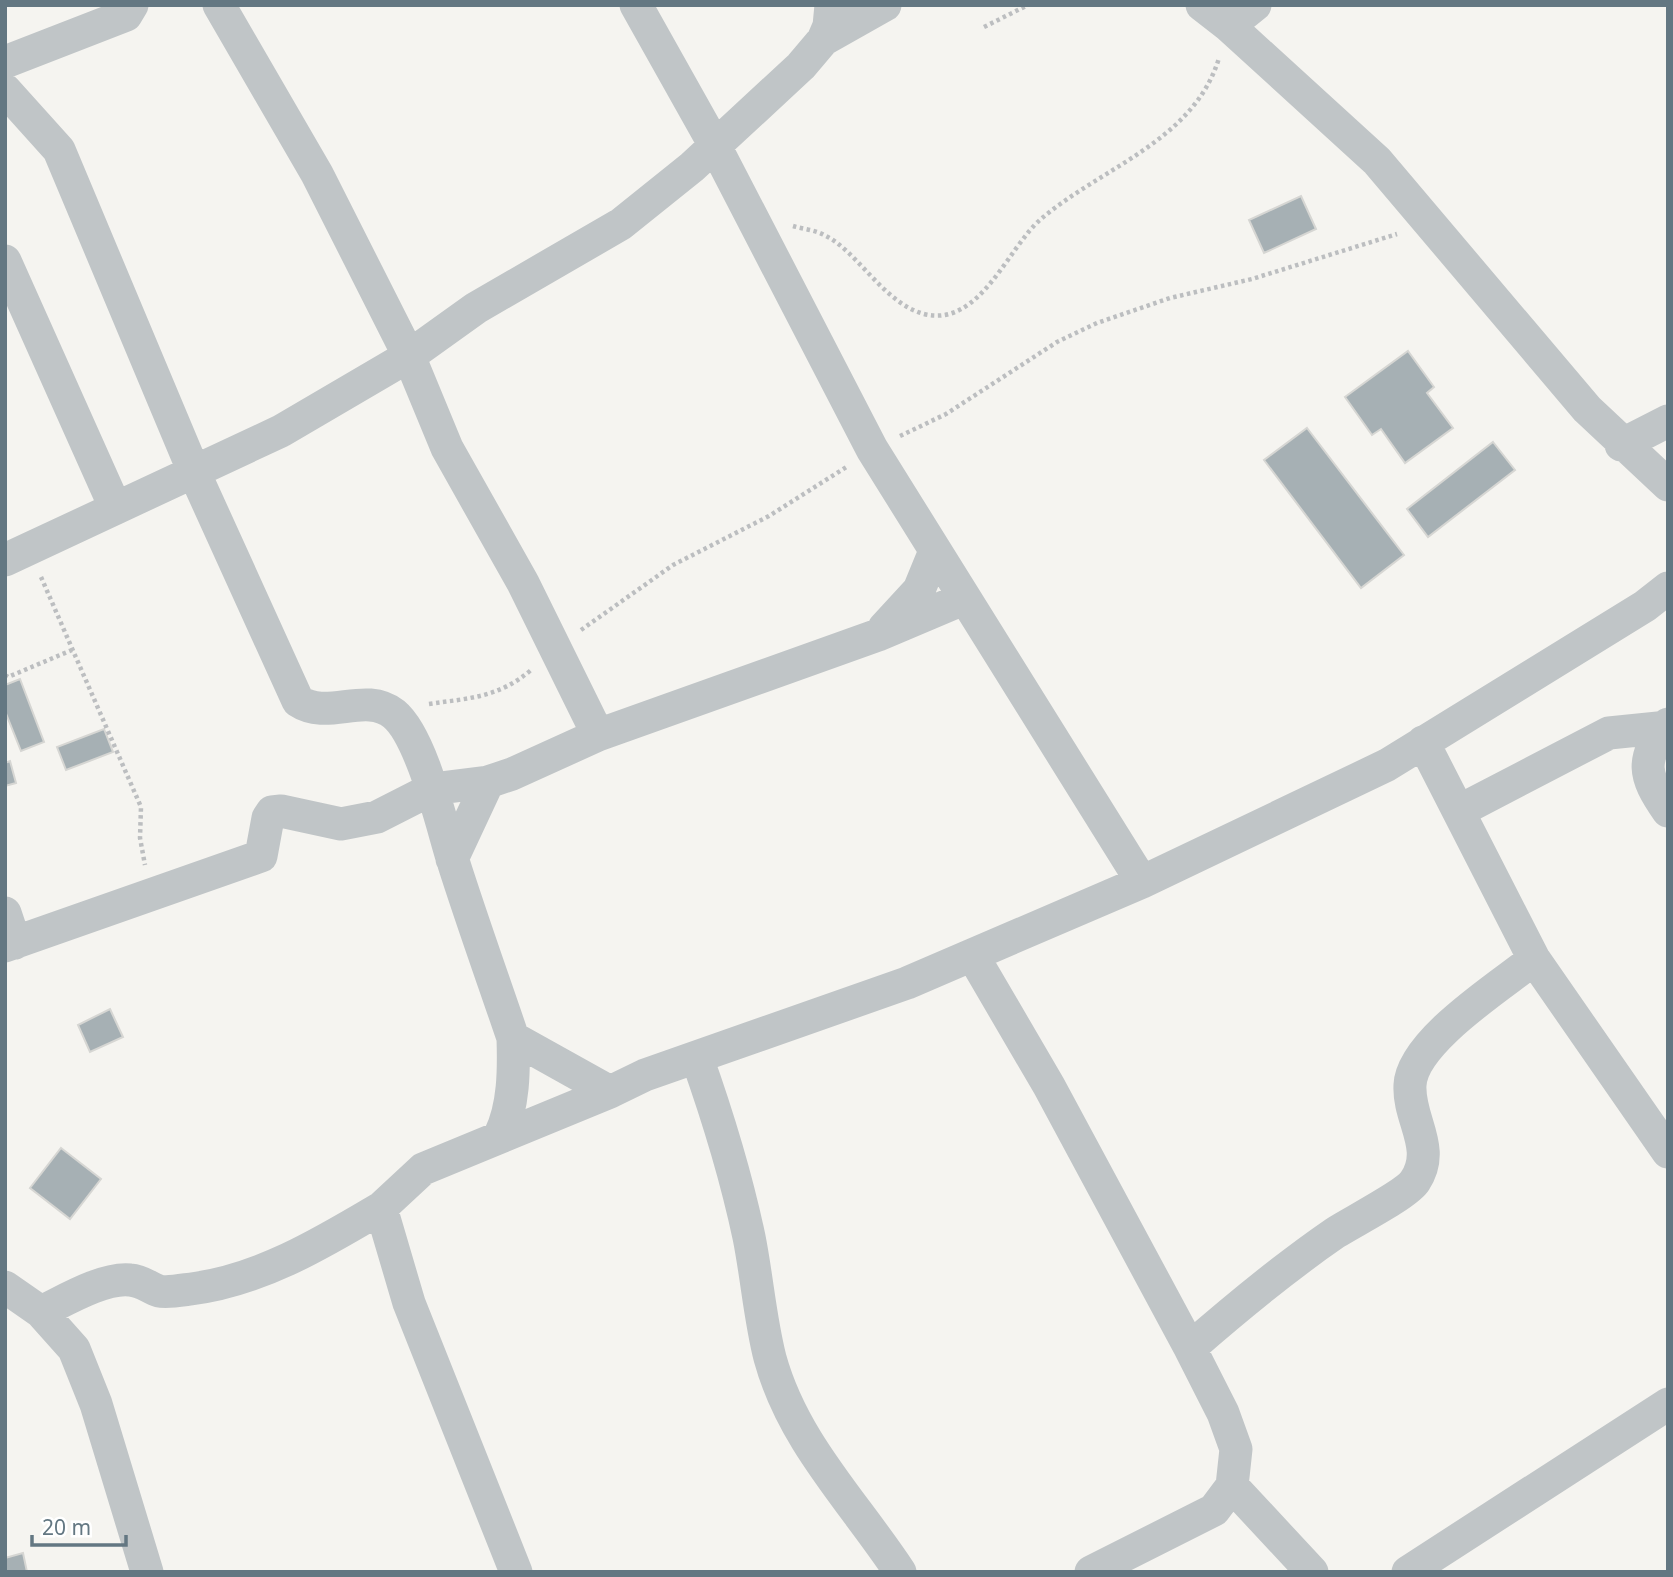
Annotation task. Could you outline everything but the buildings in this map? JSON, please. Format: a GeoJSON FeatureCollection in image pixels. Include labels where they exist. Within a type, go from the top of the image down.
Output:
{"type":"FeatureCollection","features":[{"type":"Feature","properties":{"kind":"street"},"geometry":{"type":"LineString","coordinates":[[5,62],[126,15],[132,5]]}},
{"type":"Feature","properties":{"kind":"street"},"geometry":{"type":"LineString","coordinates":[[219,5],[317,174],[409,356],[447,448],[523,583],[598,735]]}},
{"type":"Feature","properties":{"kind":"street"},"geometry":{"type":"LineString","coordinates":[[636,5],[714,144],[872,449],[963,599],[1142,882]]}},
{"type":"Feature","properties":{"kind":"street"},"geometry":{"type":"LineString","coordinates":[[18,554],[281,431],[409,356],[476,308],[621,224],[682,176],[801,66],[823,40],[829,26],[831,5]]}},
{"type":"Feature","properties":{"kind":"street"},"geometry":{"type":"LineString","coordinates":[[823,40],[885,5]]}},
{"type":"Feature","properties":{"kind":"street"},"geometry":{"type":"LineString","coordinates":[[1202,5],[1229,26],[1377,161],[1481,286],[1621,445],[1668,485]]}},
{"type":"Feature","properties":{"kind":"street"},"geometry":{"type":"LineString","coordinates":[[1229,26],[1255,5]]}},
{"type":"Feature","properties":{"kind":"street"},"geometry":{"type":"LineString","coordinates":[[9,102],[59,150],[194,472],[299,701],[318,710],[379,704],[396,716],[415,748],[432,789],[452,859],[513,1038],[512,1090],[506,1123],[500,1135]]}},
{"type":"Feature","properties":{"kind":"street"},"geometry":{"type":"LineString","coordinates":[[5,261],[115,507]]}},
{"type":"Feature","properties":{"kind":"street"},"geometry":{"type":"LineString","coordinates":[[1621,445],[1668,421]]}},
{"type":"Feature","properties":{"kind":"street"},"geometry":{"type":"LineString","coordinates":[[878,635],[919,590],[935,551]]}},
{"type":"Feature","properties":{"kind":"street"},"geometry":{"type":"LineString","coordinates":[[41,1312],[86,1290],[127,1279],[148,1283],[160,1291],[192,1289],[247,1276],[308,1251],[381,1208],[423,1168],[610,1092],[645,1075],[907,983],[1142,882],[1361,779],[1645,606],[1668,588]]}},
{"type":"Feature","properties":{"kind":"street"},"geometry":{"type":"LineString","coordinates":[[8,934],[156,892],[261,856],[268,818],[272,813],[281,811],[341,824],[359,822],[404,805],[432,789],[488,782],[554,757],[598,735],[878,635],[963,599]]}},
{"type":"Feature","properties":{"kind":"street"},"geometry":{"type":"LineString","coordinates":[[1459,811],[1609,733],[1667,726]]}},
{"type":"Feature","properties":{"kind":"street"},"geometry":{"type":"LineString","coordinates":[[1667,726],[1646,766],[1649,780],[1668,811]]}},
{"type":"Feature","properties":{"kind":"street"},"geometry":{"type":"LineString","coordinates":[[1423,742],[1534,959],[1668,1152]]}},
{"type":"Feature","properties":{"kind":"street"},"geometry":{"type":"LineString","coordinates":[[452,859],[488,782]]}},
{"type":"Feature","properties":{"kind":"street"},"geometry":{"type":"LineString","coordinates":[[973,956],[1049,1086],[1190,1348],[1223,1413],[1236,1449],[1231,1486],[1214,1510],[1091,1572]]}},
{"type":"Feature","properties":{"kind":"street"},"geometry":{"type":"LineString","coordinates":[[1190,1348],[1259,1288],[1337,1232],[1413,1185],[1424,1166],[1425,1147],[1410,1084],[1417,1062],[1440,1034],[1534,959]]}},
{"type":"Feature","properties":{"kind":"street"},"geometry":{"type":"LineString","coordinates":[[513,1038],[610,1092]]}},
{"type":"Feature","properties":{"kind":"street"},"geometry":{"type":"LineString","coordinates":[[698,1058],[725,1138],[748,1237],[771,1359],[809,1446],[840,1494],[880,1541],[900,1572]]}},
{"type":"Feature","properties":{"kind":"street"},"geometry":{"type":"LineString","coordinates":[[381,1208],[409,1303],[516,1572]]}},
{"type":"Feature","properties":{"kind":"street"},"geometry":{"type":"LineString","coordinates":[[5,1287],[41,1312],[74,1349],[96,1404],[147,1572]]}},
{"type":"Feature","properties":{"kind":"street"},"geometry":{"type":"LineString","coordinates":[[1408,1572],[1668,1404]]}},
{"type":"Feature","properties":{"kind":"street"},"geometry":{"type":"LineString","coordinates":[[1231,1486],[1312,1572]]}},
{"type":"Feature","properties":{"kind":"path"},"geometry":{"type":"LineString","coordinates":[[984,27],[1028,5]]}},
{"type":"Feature","properties":{"kind":"path"},"geometry":{"type":"LineString","coordinates":[[751,219],[824,234],[879,286],[923,314],[938,315],[957,309],[997,279],[1017,245],[1043,218],[1150,146],[1180,121],[1203,95],[1215,70],[1229,26]]}},
{"type":"Feature","properties":{"kind":"path"},"geometry":{"type":"LineString","coordinates":[[18,554],[72,650],[141,807],[142,848],[156,892]]}},
{"type":"Feature","properties":{"kind":"path"},"geometry":{"type":"LineString","coordinates":[[5,675],[8,677],[72,650]]}}]}
